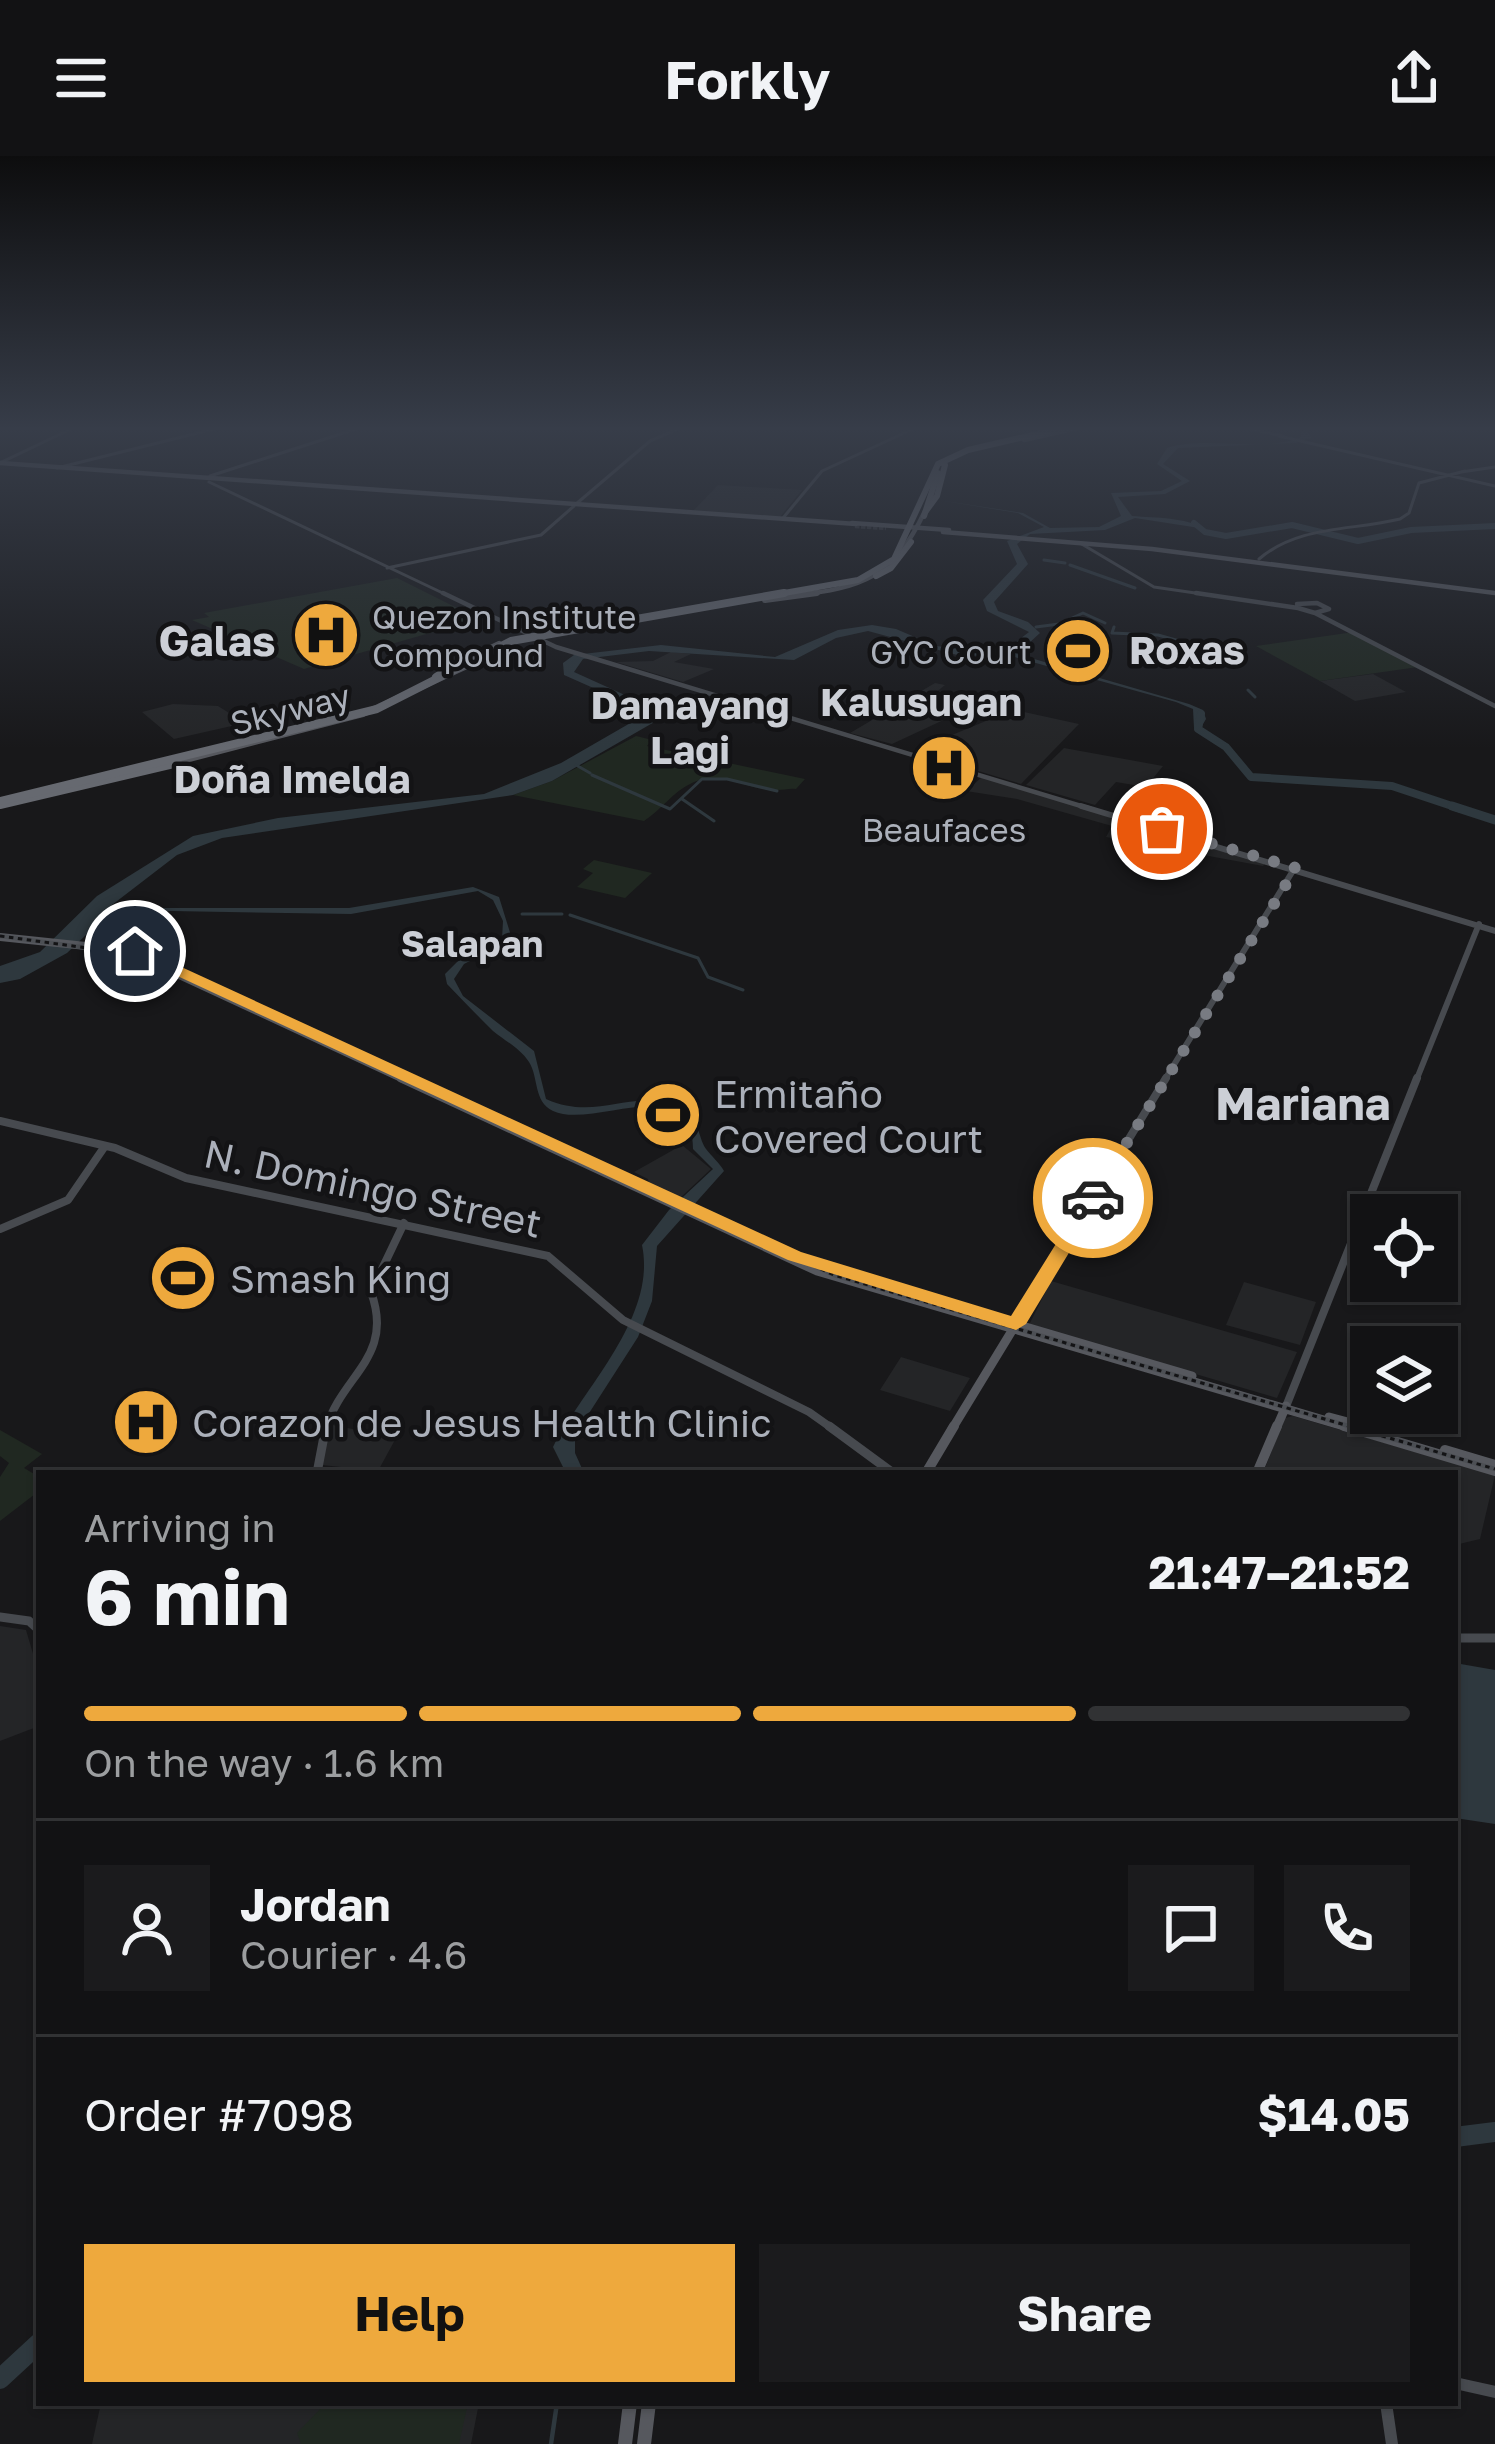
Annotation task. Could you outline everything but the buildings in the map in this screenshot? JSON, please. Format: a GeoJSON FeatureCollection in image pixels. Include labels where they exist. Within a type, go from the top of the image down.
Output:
{"type":"FeatureCollection","features":[{"type":"Feature","properties":{"kind":"highway","name":"Skyway"},"geometry":{"type":"LineString","coordinates":[[0,803],[363,713],[422,689],[482,652],[527,638],[836,586],[872,575],[893,559],[906,535]]}},
{"type":"Feature","properties":{"kind":"highway","name":"Skyway"},"geometry":{"type":"LineString","coordinates":[[0,803],[398,705],[505,646],[645,617],[840,587],[877,576],[896,563],[913,535]]}},
{"type":"Feature","properties":{"kind":"highway"},"geometry":{"type":"LineString","coordinates":[[645,617],[840,587],[885,572],[911,542]]}},
{"type":"Feature","properties":{"kind":"highway"},"geometry":{"type":"LineString","coordinates":[[898,556],[899,546]]}},
{"type":"Feature","properties":{"kind":"highway"},"geometry":{"type":"LineString","coordinates":[[433,680],[488,646],[527,638]]}},
{"type":"Feature","properties":{"kind":"highway"},"geometry":{"type":"LineString","coordinates":[[0,803],[251,744]]}},
{"type":"Feature","properties":{"kind":"highway"},"geometry":{"type":"LineString","coordinates":[[84,785],[113,779]]}},
{"type":"Feature","properties":{"kind":"main road"},"geometry":{"type":"LineString","coordinates":[[317,535],[527,638],[1495,931]]}},
{"type":"Feature","properties":{"kind":"main road"},"geometry":{"type":"LineString","coordinates":[[385,568],[541,535]]}},
{"type":"Feature","properties":{"kind":"main road"},"geometry":{"type":"LineString","coordinates":[[0,803],[380,712],[527,638],[857,580],[886,564],[905,535]]}},
{"type":"Feature","properties":{"kind":"main road"},"geometry":{"type":"LineString","coordinates":[[527,638],[855,585],[894,568],[914,535]]}},
{"type":"Feature","properties":{"kind":"main road"},"geometry":{"type":"LineString","coordinates":[[995,535],[1012,536]]}},
{"type":"Feature","properties":{"kind":"main road"},"geometry":{"type":"LineString","coordinates":[[995,535],[1170,548],[1440,584]]}},
{"type":"Feature","properties":{"kind":"main road"},"geometry":{"type":"LineString","coordinates":[[1261,559],[1273,545],[1316,535]]}},
{"type":"Feature","properties":{"kind":"main road"},"geometry":{"type":"LineString","coordinates":[[1028,537],[1495,591]]}},
{"type":"Feature","properties":{"kind":"main road"},"geometry":{"type":"LineString","coordinates":[[1077,542],[1154,587],[1271,602],[1315,613],[1495,704]]}},
{"type":"Feature","properties":{"kind":"main road"},"geometry":{"type":"LineString","coordinates":[[1170,548],[1165,549],[1187,554]]}},
{"type":"Feature","properties":{"kind":"main road"},"geometry":{"type":"LineString","coordinates":[[1271,602],[1295,607],[1322,604],[1329,608],[1324,612]]}},
{"type":"Feature","properties":{"kind":"main road"},"geometry":{"type":"LineString","coordinates":[[1315,613],[1335,615],[1495,704]]}},
{"type":"Feature","properties":{"kind":"main road"},"geometry":{"type":"LineString","coordinates":[[0,803],[348,717],[433,680]]}},
{"type":"Feature","properties":{"kind":"main road"},"geometry":{"type":"LineString","coordinates":[[1106,812],[1119,824]]}},
{"type":"Feature","properties":{"kind":"main road"},"geometry":{"type":"LineString","coordinates":[[928,1470],[1296,868]]}},
{"type":"Feature","properties":{"kind":"main road"},"geometry":{"type":"LineString","coordinates":[[1258,1470],[1479,924]]}},
{"type":"Feature","properties":{"kind":"main road"},"geometry":{"type":"LineString","coordinates":[[0,935],[150,957],[817,1271],[1495,1468]]}},
{"type":"Feature","properties":{"kind":"main road","name":"N. Domingo Street"},"geometry":{"type":"LineString","coordinates":[[0,1121],[45,1136],[106,1145],[186,1178],[548,1256],[622,1320],[809,1412],[889,1470]]}},
{"type":"Feature","properties":{"kind":"main road"},"geometry":{"type":"LineString","coordinates":[[0,1229],[68,1200],[106,1145]]}},
{"type":"Feature","properties":{"kind":"main road"},"geometry":{"type":"LineString","coordinates":[[318,1470],[327,1422],[374,1345],[381,1324],[371,1292],[404,1222]]}},
{"type":"Feature","properties":{"kind":"main road"},"geometry":{"type":"LineString","coordinates":[[0,1617],[29,1621],[36,1627]]}},
{"type":"Feature","properties":{"kind":"main road"},"geometry":{"type":"LineString","coordinates":[[1458,1638],[1495,1638]]}},
{"type":"Feature","properties":{"kind":"main road"},"geometry":{"type":"LineString","coordinates":[[1458,2384],[1495,2392]]}},
{"type":"Feature","properties":{"kind":"main road"},"geometry":{"type":"LineString","coordinates":[[625,2444],[630,2406]]}},
{"type":"Feature","properties":{"kind":"main road"},"geometry":{"type":"LineString","coordinates":[[644,2444],[649,2406]]}},
{"type":"Feature","properties":{"kind":"main road"},"geometry":{"type":"LineString","coordinates":[[1388,2407],[1392,2444]]}},
{"type":"Feature","properties":{"kind":"shaded area"},"geometry":{"type":"Polygon","coordinates":[[[1029,535],[1017,544],[1028,564],[994,602],[998,611],[1028,622],[1040,633],[1017,654],[1189,704],[1203,710],[1206,719],[1200,729],[1194,728],[1193,709],[1176,702],[1007,655],[961,656],[868,631],[836,638],[794,660],[649,651],[583,659],[574,672],[658,710],[663,717],[552,781],[513,795],[222,838],[177,855],[108,908],[349,908],[473,887],[499,897],[512,939],[464,964],[454,979],[463,996],[534,1051],[546,1099],[586,1107],[654,1101],[671,1106],[693,1120],[706,1149],[724,1171],[657,1246],[652,1301],[638,1337],[575,1435],[575,1453],[583,1470],[564,1470],[553,1447],[629,1324],[644,1272],[642,1245],[669,1210],[713,1169],[693,1149],[689,1125],[677,1112],[660,1106],[571,1115],[553,1111],[542,1101],[525,1057],[447,984],[445,974],[458,961],[502,939],[503,921],[493,900],[478,891],[351,914],[171,911],[106,916],[67,953],[20,979],[0,983],[0,966],[40,952],[97,896],[193,836],[278,818],[484,794],[561,763],[639,718],[634,706],[564,675],[563,663],[574,655],[661,645],[775,657],[838,630],[872,625],[896,629],[936,646],[981,651],[1011,646],[1029,632],[987,611],[983,600],[1017,564],[1007,541],[1029,535]]]}},
{"type":"Feature","properties":{"kind":"shaded area","name":"Quezon Institute Compound"},"geometry":{"type":"Polygon","coordinates":[[[397,578],[479,619],[304,669],[192,620],[209,617],[204,613],[397,578]]]}},
{"type":"Feature","properties":{"kind":"shaded area"},"geometry":{"type":"Polygon","coordinates":[[[1354,632],[1418,667],[1320,681],[1256,646],[1354,632]]]}},
{"type":"Feature","properties":{"kind":"shaded area"},"geometry":{"type":"Polygon","coordinates":[[[671,652],[691,654],[674,662],[714,669],[683,682],[616,662],[653,661],[671,652]]]}},
{"type":"Feature","properties":{"kind":"shaded area"},"geometry":{"type":"Polygon","coordinates":[[[1373,674],[1406,692],[1355,701],[1320,681],[1373,674]]]}},
{"type":"Feature","properties":{"kind":"shaded area"},"geometry":{"type":"Polygon","coordinates":[[[935,683],[945,685],[934,694],[965,710],[892,744],[850,733],[935,683]]]}},
{"type":"Feature","properties":{"kind":"shaded area"},"geometry":{"type":"Polygon","coordinates":[[[173,704],[218,706],[245,723],[174,739],[142,712],[173,704]]]}},
{"type":"Feature","properties":{"kind":"shaded area"},"geometry":{"type":"Polygon","coordinates":[[[1024,712],[1079,724],[1021,784],[935,758],[959,748],[952,735],[993,718],[1024,712]]]}},
{"type":"Feature","properties":{"kind":"shaded area"},"geometry":{"type":"Polygon","coordinates":[[[636,736],[652,740],[647,746],[805,779],[796,789],[777,790],[701,779],[644,821],[513,795],[552,781],[636,736]]]}},
{"type":"Feature","properties":{"kind":"shaded area"},"geometry":{"type":"Polygon","coordinates":[[[1064,748],[1163,766],[1146,787],[1116,782],[1095,805],[1026,785],[1064,748]]]}},
{"type":"Feature","properties":{"kind":"shaded area"},"geometry":{"type":"Polygon","coordinates":[[[982,777],[1266,862],[1263,866],[1106,837],[1112,826],[1017,799],[966,791],[982,777]]]}},
{"type":"Feature","properties":{"kind":"shaded area"},"geometry":{"type":"Polygon","coordinates":[[[594,860],[652,873],[625,898],[577,887],[593,873],[583,869],[594,860]]]}},
{"type":"Feature","properties":{"kind":"shaded area"},"geometry":{"type":"Polygon","coordinates":[[[682,1145],[711,1169],[679,1199],[649,1186],[648,1179],[634,1172],[682,1145]]]}},
{"type":"Feature","properties":{"kind":"shaded area"},"geometry":{"type":"Polygon","coordinates":[[[1051,1281],[1297,1352],[1277,1398],[1029,1325],[1051,1281]]]}},
{"type":"Feature","properties":{"kind":"shaded area"},"geometry":{"type":"Polygon","coordinates":[[[1244,1282],[1316,1302],[1300,1345],[1226,1325],[1244,1282]]]}},
{"type":"Feature","properties":{"kind":"shaded area"},"geometry":{"type":"Polygon","coordinates":[[[901,1357],[970,1378],[950,1411],[880,1390],[901,1357]]]}},
{"type":"Feature","properties":{"kind":"shaded area"},"geometry":{"type":"Polygon","coordinates":[[[1293,1416],[1495,1475],[1480,1539],[1458,1544],[1458,1470],[1264,1470],[1285,1418],[1293,1416]]]}},
{"type":"Feature","properties":{"kind":"shaded area"},"geometry":{"type":"Polygon","coordinates":[[[328,1424],[396,1438],[379,1470],[322,1465],[328,1424]]]}},
{"type":"Feature","properties":{"kind":"shaded area"},"geometry":{"type":"Polygon","coordinates":[[[0,1430],[42,1454],[24,1468],[36,1475],[36,1493],[0,1521],[0,1477],[9,1463],[0,1456],[0,1430]]]}},
{"type":"Feature","properties":{"kind":"shaded area"},"geometry":{"type":"Polygon","coordinates":[[[0,1626],[26,1630],[36,1664],[36,1727],[0,1741],[0,1626]]]}},
{"type":"Feature","properties":{"kind":"shaded area"},"geometry":{"type":"Polygon","coordinates":[[[1458,1664],[1495,1670],[1495,1824],[1458,1818],[1458,1664]]]}},
{"type":"Feature","properties":{"kind":"shaded area"},"geometry":{"type":"Polygon","coordinates":[[[100,2406],[478,2406],[471,2444],[92,2444],[100,2406]]]}},
{"type":"Feature","properties":{"kind":"shaded area"},"geometry":{"type":"Polygon","coordinates":[[[323,2406],[467,2406],[459,2444],[301,2444],[297,2433],[323,2406]]]}},
{"type":"Feature","properties":{"kind":"waterway"},"geometry":{"type":"LineString","coordinates":[[1220,535],[1233,535]]}},
{"type":"Feature","properties":{"kind":"waterway"},"geometry":{"type":"LineString","coordinates":[[1332,535],[1358,541],[1388,535]]}},
{"type":"Feature","properties":{"kind":"waterway"},"geometry":{"type":"LineString","coordinates":[[1044,560],[1065,563]]}},
{"type":"Feature","properties":{"kind":"waterway"},"geometry":{"type":"LineString","coordinates":[[1070,565],[1135,588]]}},
{"type":"Feature","properties":{"kind":"waterway"},"geometry":{"type":"LineString","coordinates":[[1036,627],[1059,624],[1083,613],[1105,623]]}},
{"type":"Feature","properties":{"kind":"waterway"},"geometry":{"type":"LineString","coordinates":[[1114,627],[1112,633],[1158,635],[1190,644]]}},
{"type":"Feature","properties":{"kind":"waterway"},"geometry":{"type":"LineString","coordinates":[[1248,690],[1255,697]]}},
{"type":"Feature","properties":{"kind":"waterway"},"geometry":{"type":"LineString","coordinates":[[1201,714],[1198,729],[1226,747],[1251,777],[1392,786],[1452,806]]}},
{"type":"Feature","properties":{"kind":"waterway"},"geometry":{"type":"LineString","coordinates":[[576,765],[590,773]]}},
{"type":"Feature","properties":{"kind":"waterway"},"geometry":{"type":"LineString","coordinates":[[592,775],[670,809],[702,779],[727,779],[777,791]]}},
{"type":"Feature","properties":{"kind":"waterway"},"geometry":{"type":"LineString","coordinates":[[682,799],[714,821]]}},
{"type":"Feature","properties":{"kind":"waterway"},"geometry":{"type":"LineString","coordinates":[[1452,806],[1495,820]]}},
{"type":"Feature","properties":{"kind":"waterway"},"geometry":{"type":"LineString","coordinates":[[1452,806],[1461,809]]}},
{"type":"Feature","properties":{"kind":"waterway"},"geometry":{"type":"LineString","coordinates":[[522,914],[562,914]]}},
{"type":"Feature","properties":{"kind":"waterway"},"geometry":{"type":"LineString","coordinates":[[570,915],[698,958],[708,977],[743,990]]}},
{"type":"Feature","properties":{"kind":"waterway"},"geometry":{"type":"LineString","coordinates":[[1458,2137],[1495,2132]]}},
{"type":"Feature","properties":{"kind":"waterway"},"geometry":{"type":"LineString","coordinates":[[0,2379],[36,2346]]}},
{"type":"Feature","properties":{"kind":"waterway"},"geometry":{"type":"LineString","coordinates":[[551,2444],[557,2406]]}},
{"type":"Feature","properties":{"kind":"railway"},"geometry":{"type":"LineString","coordinates":[[0,936],[138,955],[834,1275],[1495,1469]]}},
{"type":"Feature","properties":{"kind":"way so far"},"geometry":{"type":"LineString","coordinates":[[1093,1198],[1296,868],[1162,829]]}},
{"type":"Feature","properties":{"kind":"place","name":"Quezon Institute Compound"},"geometry":{"type":"Point","coordinates":[326,635]}},
{"type":"Feature","properties":{"kind":"place","name":"GYC Court"},"geometry":{"type":"Point","coordinates":[1078,651]}},
{"type":"Feature","properties":{"kind":"place","name":"Beaufaces"},"geometry":{"type":"Point","coordinates":[944,768]}},
{"type":"Feature","properties":{"kind":"place","name":"Ermitaño Covered Court"},"geometry":{"type":"Point","coordinates":[668,1115]}},
{"type":"Feature","properties":{"kind":"place","name":"Smash King"},"geometry":{"type":"Point","coordinates":[183,1278]}},
{"type":"Feature","properties":{"kind":"place","name":"Corazon de Jesus Health Clinic"},"geometry":{"type":"Point","coordinates":[146,1422]}},
{"type":"Feature","properties":{"kind":"district","name":"Galas"},"geometry":{"type":"Point","coordinates":[217,640]}},
{"type":"Feature","properties":{"kind":"district","name":"Roxas"},"geometry":{"type":"Point","coordinates":[1187,649]}},
{"type":"Feature","properties":{"kind":"district","name":"Kalusugan"},"geometry":{"type":"Point","coordinates":[921,701]}},
{"type":"Feature","properties":{"kind":"district","name":"Damayang Lagi"},"geometry":{"type":"Point","coordinates":[690,726]}},
{"type":"Feature","properties":{"kind":"district","name":"Doña Imelda"},"geometry":{"type":"Point","coordinates":[292,778]}},
{"type":"Feature","properties":{"kind":"district","name":"Salapan"},"geometry":{"type":"Point","coordinates":[472,943]}},
{"type":"Feature","properties":{"kind":"district","name":"Mariana"},"geometry":{"type":"Point","coordinates":[1303,1103]}},
{"type":"Feature","properties":{"kind":"route"},"geometry":{"type":"LineString","coordinates":[[135,951],[795,1256],[1016,1324],[1093,1198]]}}]}
